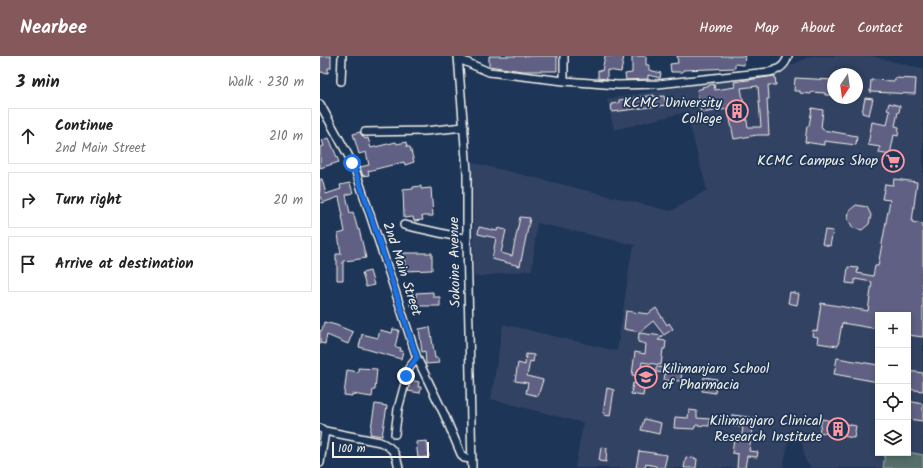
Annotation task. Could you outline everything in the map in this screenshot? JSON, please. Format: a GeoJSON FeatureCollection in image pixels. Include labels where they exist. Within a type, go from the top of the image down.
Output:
{"type":"FeatureCollection","features":[{"type":"Feature","properties":{"kind":"street"},"geometry":{"type":"LineString","coordinates":[[341,81],[342,56]]}},
{"type":"Feature","properties":{"kind":"street"},"geometry":{"type":"LineString","coordinates":[[564,56],[564,81]]}},
{"type":"Feature","properties":{"kind":"street"},"geometry":{"type":"LineString","coordinates":[[458,58],[489,72],[564,81],[618,85],[658,84],[769,72],[782,67],[788,56]]}},
{"type":"Feature","properties":{"kind":"street","name":"Sokoine Avenue"},"geometry":{"type":"LineString","coordinates":[[458,58],[467,172],[472,468]]}},
{"type":"Feature","properties":{"kind":"street","name":"2nd Main Street"},"geometry":{"type":"LineString","coordinates":[[320,104],[356,172],[417,358],[444,414],[460,454],[464,458],[472,459]]}},
{"type":"Feature","properties":{"kind":"street"},"geometry":{"type":"LineString","coordinates":[[366,132],[425,131],[464,127]]}},
{"type":"Feature","properties":{"kind":"street"},"geometry":{"type":"LineString","coordinates":[[404,225],[467,239]]}},
{"type":"Feature","properties":{"kind":"street"},"geometry":{"type":"LineString","coordinates":[[395,434],[398,409],[406,376],[409,368],[417,358]]}},
{"type":"Feature","properties":{"kind":"street"},"geometry":{"type":"LineString","coordinates":[[320,463],[322,430],[380,442],[393,450],[399,468]]}},
{"type":"Feature","properties":{"kind":"shaded area"},"geometry":{"type":"Polygon","coordinates":[[[811,56],[871,56],[923,69],[923,468],[811,468],[805,460],[802,442],[789,439],[783,468],[575,468],[583,423],[491,399],[503,324],[617,351],[631,256],[635,245],[537,223],[532,270],[474,277],[470,162],[671,211],[707,190],[686,112],[614,130],[607,99],[779,71],[811,56]]]}},
{"type":"Feature","properties":{"kind":"green space"},"geometry":{"type":"Polygon","coordinates":[[[911,453],[923,455],[923,468],[883,468],[885,456],[911,456],[911,453]]]}},
{"type":"Feature","properties":{"kind":"building"},"geometry":{"type":"Polygon","coordinates":[[[320,56],[331,56],[331,68],[328,68],[328,73],[320,72],[320,56]]]}},
{"type":"Feature","properties":{"kind":"building"},"geometry":{"type":"Polygon","coordinates":[[[489,56],[557,56],[557,71],[522,71],[489,66],[489,56]]]}},
{"type":"Feature","properties":{"kind":"building"},"geometry":{"type":"Polygon","coordinates":[[[605,56],[624,56],[621,72],[607,70],[607,79],[598,78],[598,70],[602,71],[605,56]]]}},
{"type":"Feature","properties":{"kind":"building"},"geometry":{"type":"Polygon","coordinates":[[[632,56],[646,56],[646,65],[649,65],[649,70],[661,73],[660,78],[648,75],[648,79],[626,80],[625,74],[632,73],[632,56]]]}},
{"type":"Feature","properties":{"kind":"building"},"geometry":{"type":"Polygon","coordinates":[[[677,56],[745,56],[744,65],[735,64],[735,68],[683,70],[683,72],[671,72],[670,64],[678,63],[677,56]]]}},
{"type":"Feature","properties":{"kind":"building","name":"KCMC University College"},"geometry":{"type":"Polygon","coordinates":[[[775,76],[776,85],[768,85],[769,99],[767,99],[769,135],[757,135],[734,139],[728,109],[701,113],[697,90],[714,84],[715,90],[735,87],[734,82],[775,76]],[[758,86],[741,88],[748,127],[761,127],[758,86]]]}},
{"type":"Feature","properties":{"kind":"building"},"geometry":{"type":"Polygon","coordinates":[[[795,78],[827,80],[827,95],[825,95],[825,93],[811,92],[811,94],[794,91],[795,78]]]}},
{"type":"Feature","properties":{"kind":"building"},"geometry":{"type":"Polygon","coordinates":[[[895,78],[916,79],[915,94],[870,92],[871,80],[895,81],[895,78]]]}},
{"type":"Feature","properties":{"kind":"building"},"geometry":{"type":"Polygon","coordinates":[[[654,95],[654,97],[664,96],[666,105],[612,112],[611,104],[619,103],[619,100],[654,95]]]}},
{"type":"Feature","properties":{"kind":"building"},"geometry":{"type":"Polygon","coordinates":[[[865,98],[873,99],[869,115],[862,113],[865,98]]]}},
{"type":"Feature","properties":{"kind":"building"},"geometry":{"type":"Polygon","coordinates":[[[889,103],[900,106],[895,126],[899,127],[898,136],[894,135],[890,155],[879,153],[880,147],[868,145],[872,122],[887,125],[890,111],[887,110],[889,103]]]}},
{"type":"Feature","properties":{"kind":"building"},"geometry":{"type":"Polygon","coordinates":[[[812,108],[823,110],[821,128],[823,128],[823,130],[857,136],[856,145],[824,141],[824,145],[805,142],[807,126],[809,126],[812,108]]]}},
{"type":"Feature","properties":{"kind":"building"},"geometry":{"type":"Polygon","coordinates":[[[360,132],[365,139],[368,138],[371,148],[396,142],[397,144],[406,142],[407,147],[410,147],[414,162],[405,165],[404,162],[368,171],[369,175],[363,176],[360,167],[369,165],[366,152],[359,154],[353,134],[360,132]]]}},
{"type":"Feature","properties":{"kind":"building"},"geometry":{"type":"Polygon","coordinates":[[[329,138],[339,162],[320,168],[320,147],[324,146],[322,140],[329,138]]]}},
{"type":"Feature","properties":{"kind":"building"},"geometry":{"type":"Polygon","coordinates":[[[320,179],[322,179],[326,194],[341,189],[340,185],[350,183],[353,193],[346,195],[350,213],[353,212],[358,230],[359,229],[366,258],[343,261],[343,280],[337,280],[336,260],[336,254],[341,254],[338,234],[345,232],[339,197],[322,203],[320,195],[320,179]]]}},
{"type":"Feature","properties":{"kind":"building"},"geometry":{"type":"Polygon","coordinates":[[[894,179],[917,182],[912,222],[923,224],[923,337],[911,335],[911,312],[875,312],[875,328],[842,323],[838,346],[817,343],[818,337],[812,336],[813,330],[817,331],[821,303],[868,311],[872,282],[855,279],[855,284],[846,283],[848,267],[858,268],[857,273],[873,276],[875,266],[878,266],[890,200],[882,199],[885,184],[893,185],[894,179]]]}},
{"type":"Feature","properties":{"kind":"building"},"geometry":{"type":"Polygon","coordinates":[[[421,186],[421,189],[431,188],[433,216],[422,216],[423,220],[414,221],[413,217],[404,218],[403,190],[421,186]]]}},
{"type":"Feature","properties":{"kind":"building"},"geometry":{"type":"Polygon","coordinates":[[[856,205],[867,207],[871,215],[869,224],[862,230],[853,228],[848,219],[849,211],[856,205]]]}},
{"type":"Feature","properties":{"kind":"building"},"geometry":{"type":"Polygon","coordinates":[[[520,217],[530,218],[520,266],[492,259],[496,238],[478,234],[479,227],[497,231],[498,228],[506,230],[501,253],[512,256],[520,217]]]}},
{"type":"Feature","properties":{"kind":"building"},"geometry":{"type":"Polygon","coordinates":[[[825,230],[833,231],[830,246],[822,244],[825,230]]]}},
{"type":"Feature","properties":{"kind":"building"},"geometry":{"type":"Polygon","coordinates":[[[404,253],[432,253],[432,270],[405,271],[404,253]]]}},
{"type":"Feature","properties":{"kind":"building"},"geometry":{"type":"Polygon","coordinates":[[[370,271],[374,285],[366,287],[362,273],[370,271]]]}},
{"type":"Feature","properties":{"kind":"building"},"geometry":{"type":"Polygon","coordinates":[[[433,292],[433,297],[440,297],[440,306],[410,306],[410,297],[416,297],[416,293],[433,292]]]}},
{"type":"Feature","properties":{"kind":"building"},"geometry":{"type":"Polygon","coordinates":[[[790,292],[799,294],[797,305],[788,303],[790,292]]]}},
{"type":"Feature","properties":{"kind":"building"},"geometry":{"type":"Polygon","coordinates":[[[656,308],[667,325],[669,323],[673,329],[664,335],[653,321],[640,332],[624,329],[626,311],[648,314],[656,308]]]}},
{"type":"Feature","properties":{"kind":"building"},"geometry":{"type":"Polygon","coordinates":[[[324,322],[353,332],[348,344],[327,335],[325,344],[320,343],[320,330],[322,331],[324,322]]]}},
{"type":"Feature","properties":{"kind":"building"},"geometry":{"type":"Polygon","coordinates":[[[430,327],[435,358],[438,358],[439,363],[426,364],[425,351],[422,352],[419,329],[430,327]]]}},
{"type":"Feature","properties":{"kind":"building"},"geometry":{"type":"Polygon","coordinates":[[[393,329],[399,330],[395,347],[401,348],[400,351],[403,351],[401,359],[359,347],[362,334],[378,338],[380,330],[392,333],[393,329]]]}},
{"type":"Feature","properties":{"kind":"building"},"geometry":{"type":"Polygon","coordinates":[[[639,333],[663,336],[658,340],[666,341],[665,349],[663,349],[661,365],[642,362],[641,370],[639,369],[638,376],[632,375],[635,352],[645,354],[646,344],[638,342],[639,333]]]}},
{"type":"Feature","properties":{"kind":"building"},"geometry":{"type":"Polygon","coordinates":[[[526,354],[534,355],[533,362],[530,361],[527,376],[543,380],[538,396],[526,393],[528,383],[515,381],[518,363],[525,365],[526,354]]]}},
{"type":"Feature","properties":{"kind":"building"},"geometry":{"type":"Polygon","coordinates":[[[837,358],[875,364],[875,381],[834,374],[837,358]]]}},
{"type":"Feature","properties":{"kind":"building"},"geometry":{"type":"Polygon","coordinates":[[[656,367],[682,369],[681,381],[664,380],[665,373],[656,372],[656,367]]]}},
{"type":"Feature","properties":{"kind":"building"},"geometry":{"type":"Polygon","coordinates":[[[358,368],[377,369],[375,390],[373,390],[372,397],[352,394],[352,396],[344,395],[347,370],[358,372],[358,368]]]}},
{"type":"Feature","properties":{"kind":"building"},"geometry":{"type":"Polygon","coordinates":[[[911,371],[923,373],[923,391],[911,389],[911,371]]]}},
{"type":"Feature","properties":{"kind":"building"},"geometry":{"type":"Polygon","coordinates":[[[704,377],[717,379],[715,393],[702,391],[704,377]]]}},
{"type":"Feature","properties":{"kind":"building"},"geometry":{"type":"Polygon","coordinates":[[[411,380],[419,382],[418,387],[421,387],[420,393],[408,391],[411,380]]]}},
{"type":"Feature","properties":{"kind":"building"},"geometry":{"type":"Polygon","coordinates":[[[633,383],[645,385],[643,396],[631,394],[633,383]]]}},
{"type":"Feature","properties":{"kind":"building"},"geometry":{"type":"Polygon","coordinates":[[[607,388],[614,390],[610,416],[604,415],[605,413],[603,413],[607,388]]]}},
{"type":"Feature","properties":{"kind":"building"},"geometry":{"type":"Polygon","coordinates":[[[911,402],[923,404],[923,421],[911,419],[911,402]]]}},
{"type":"Feature","properties":{"kind":"building"},"geometry":{"type":"Polygon","coordinates":[[[375,404],[387,406],[382,436],[370,434],[375,404]]]}},
{"type":"Feature","properties":{"kind":"building"},"geometry":{"type":"Polygon","coordinates":[[[689,410],[697,411],[697,418],[710,419],[709,426],[696,425],[694,429],[674,428],[675,417],[688,418],[689,410]]]}},
{"type":"Feature","properties":{"kind":"building"},"geometry":{"type":"Polygon","coordinates":[[[733,415],[756,418],[755,429],[752,429],[749,451],[758,452],[757,457],[747,456],[745,468],[737,468],[738,454],[732,453],[734,439],[741,440],[743,427],[732,426],[733,415]]]}},
{"type":"Feature","properties":{"kind":"building"},"geometry":{"type":"Polygon","coordinates":[[[644,419],[661,423],[659,434],[641,430],[644,419]]]}},
{"type":"Feature","properties":{"kind":"building","name":"Kilimanjaro Clinical Research Institute"},"geometry":{"type":"Polygon","coordinates":[[[822,419],[856,426],[854,438],[819,432],[822,419]]]}},
{"type":"Feature","properties":{"kind":"building"},"geometry":{"type":"Polygon","coordinates":[[[427,441],[429,457],[418,458],[416,442],[427,441]]]}},
{"type":"Feature","properties":{"kind":"building"},"geometry":{"type":"Polygon","coordinates":[[[601,447],[607,448],[606,462],[599,461],[601,447]]]}},
{"type":"Feature","properties":{"kind":"building"},"geometry":{"type":"Polygon","coordinates":[[[639,451],[667,455],[664,468],[656,468],[656,466],[646,464],[645,468],[636,468],[639,451]]]}},
{"type":"Feature","properties":{"kind":"building"},"geometry":{"type":"Polygon","coordinates":[[[686,457],[697,459],[696,468],[684,468],[686,457]]]}},
{"type":"Feature","properties":{"kind":"place","name":"KCMC University College"},"geometry":{"type":"Point","coordinates":[737,111]}},
{"type":"Feature","properties":{"kind":"place","name":"KCMC Campus Shop"},"geometry":{"type":"Point","coordinates":[893,161]}},
{"type":"Feature","properties":{"kind":"place","name":"Kilimanjaro School of Pharmacia"},"geometry":{"type":"Point","coordinates":[646,377]}},
{"type":"Feature","properties":{"kind":"place","name":"Kilimanjaro Clinical Research Institute"},"geometry":{"type":"Point","coordinates":[838,429]}},
{"type":"Feature","properties":{"kind":"route"},"geometry":{"type":"LineString","coordinates":[[352,163],[365,198],[417,358],[409,368],[406,376]]}}]}
